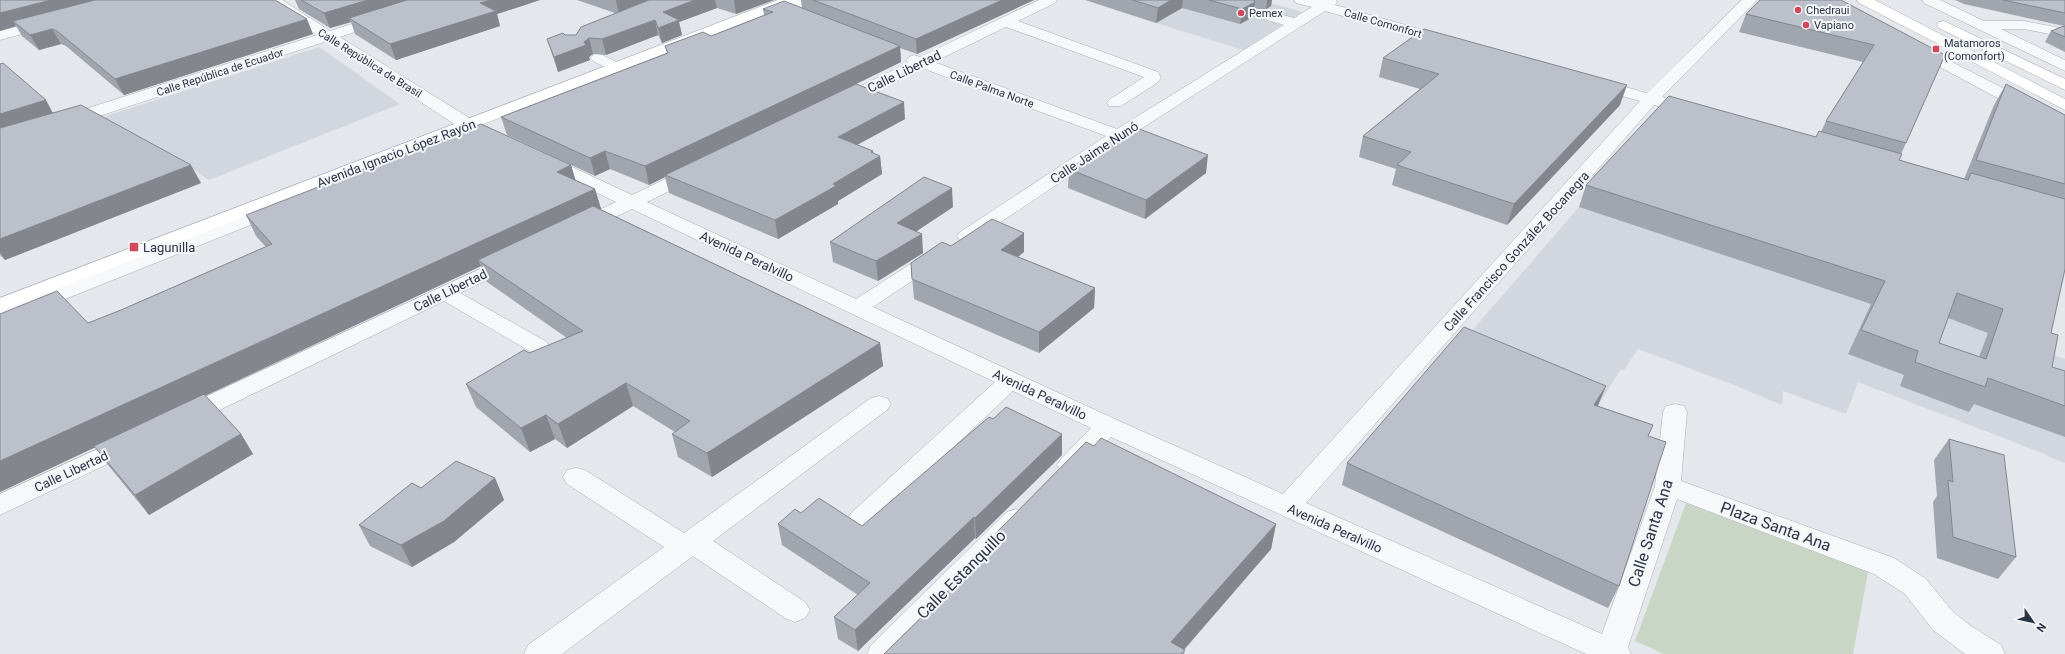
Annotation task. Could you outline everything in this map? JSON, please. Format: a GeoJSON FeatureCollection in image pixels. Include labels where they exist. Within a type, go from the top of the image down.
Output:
{"type":"FeatureCollection","features":[{"type":"Feature","properties":{"kind":"main road"},"geometry":{"type":"LineString","coordinates":[[1864,0],[2065,105]]}},
{"type":"Feature","properties":{"kind":"main road"},"geometry":{"type":"LineString","coordinates":[[1894,0],[2065,86]]}},
{"type":"Feature","properties":{"kind":"main road","name":"Avenida Ignacio López Rayón"},"geometry":{"type":"LineString","coordinates":[[0,305],[473,127],[616,67],[784,5]]}},
{"type":"Feature","properties":{"kind":"street","name":"Calle República de Ecuador"},"geometry":{"type":"LineString","coordinates":[[52,125],[329,37],[439,0]]}},
{"type":"Feature","properties":{"kind":"street"},"geometry":{"type":"LineString","coordinates":[[0,318],[455,137],[473,127],[784,5],[812,0]]}},
{"type":"Feature","properties":{"kind":"street","name":"Calle Libertad"},"geometry":{"type":"LineString","coordinates":[[822,110],[1050,0]]}},
{"type":"Feature","properties":{"kind":"street","name":"Calle Comonfort"},"geometry":{"type":"LineString","coordinates":[[1301,0],[1328,3],[1460,45]]}},
{"type":"Feature","properties":{"kind":"street","name":"Calle Francisco González Bocanegra"},"geometry":{"type":"LineString","coordinates":[[1288,506],[1650,100],[1750,0]]}},
{"type":"Feature","properties":{"kind":"street"},"geometry":{"type":"LineString","coordinates":[[1929,0],[2065,66]]}},
{"type":"Feature","properties":{"kind":"street"},"geometry":{"type":"LineString","coordinates":[[277,4],[304,1]]}},
{"type":"Feature","properties":{"kind":"street","name":"Calle Jaime Nunó"},"geometry":{"type":"LineString","coordinates":[[857,308],[1119,135],[1294,23],[1328,3]]}},
{"type":"Feature","properties":{"kind":"street","name":"Calle República de Brasil"},"geometry":{"type":"LineString","coordinates":[[277,4],[473,127]]}},
{"type":"Feature","properties":{"kind":"street"},"geometry":{"type":"LineString","coordinates":[[784,5],[807,19]]}},
{"type":"Feature","properties":{"kind":"street"},"geometry":{"type":"LineString","coordinates":[[1259,13],[1294,23]]}},
{"type":"Feature","properties":{"kind":"street"},"geometry":{"type":"LineString","coordinates":[[0,36],[61,20]]}},
{"type":"Feature","properties":{"kind":"street"},"geometry":{"type":"LineString","coordinates":[[1005,22],[1032,30],[1152,75],[1153,78],[1151,80],[1115,103]]}},
{"type":"Feature","properties":{"kind":"street"},"geometry":{"type":"LineString","coordinates":[[1982,26],[2024,25],[2065,33]]}},
{"type":"Feature","properties":{"kind":"street"},"geometry":{"type":"LineString","coordinates":[[1902,47],[2034,125],[2065,129]]}},
{"type":"Feature","properties":{"kind":"street","name":"Calle Palma Norte"},"geometry":{"type":"LineString","coordinates":[[900,55],[1119,135]]}},
{"type":"Feature","properties":{"kind":"street"},"geometry":{"type":"LineString","coordinates":[[598,58],[616,67]]}},
{"type":"Feature","properties":{"kind":"street"},"geometry":{"type":"LineString","coordinates":[[1582,80],[1704,115]]}},
{"type":"Feature","properties":{"kind":"street"},"geometry":{"type":"LineString","coordinates":[[473,127],[505,143]]}},
{"type":"Feature","properties":{"kind":"street","name":"Avenida Peralvillo"},"geometry":{"type":"LineString","coordinates":[[526,153],[1108,426],[1614,653]]}},
{"type":"Feature","properties":{"kind":"street"},"geometry":{"type":"LineString","coordinates":[[566,233],[708,164]]}},
{"type":"Feature","properties":{"kind":"street","name":"Calle Libertad"},"geometry":{"type":"LineString","coordinates":[[172,423],[445,293],[523,254]]}},
{"type":"Feature","properties":{"kind":"street"},"geometry":{"type":"LineString","coordinates":[[445,293],[539,347]]}},
{"type":"Feature","properties":{"kind":"street"},"geometry":{"type":"LineString","coordinates":[[859,520],[1011,380]]}},
{"type":"Feature","properties":{"kind":"street"},"geometry":{"type":"LineString","coordinates":[[539,654],[879,404]]}},
{"type":"Feature","properties":{"kind":"street","name":"Calle Santa Ana"},"geometry":{"type":"LineString","coordinates":[[1614,653],[1668,486],[1675,412]]}},
{"type":"Feature","properties":{"kind":"street"},"geometry":{"type":"LineString","coordinates":[[1053,482],[1108,426]]}},
{"type":"Feature","properties":{"kind":"street","name":"Calle Libertad"},"geometry":{"type":"LineString","coordinates":[[0,505],[143,436]]}},
{"type":"Feature","properties":{"kind":"street"},"geometry":{"type":"LineString","coordinates":[[576,477],[795,610]]}},
{"type":"Feature","properties":{"kind":"street","name":"Plaza Santa Ana"},"geometry":{"type":"LineString","coordinates":[[1668,486],[1884,566],[1902,576],[1915,586],[1942,621],[1960,635],[1990,654]]}},
{"type":"Feature","properties":{"kind":"street","name":"Calle Estanquillo"},"geometry":{"type":"LineString","coordinates":[[882,654],[1031,504]]}},
{"type":"Feature","properties":{"kind":"shaded area"},"geometry":{"type":"Polygon","coordinates":[[[1195,0],[1260,0],[1302,12],[1243,50],[1156,23],[1195,0]]]}},
{"type":"Feature","properties":{"kind":"shaded area"},"geometry":{"type":"Polygon","coordinates":[[[319,47],[400,104],[209,180],[170,154],[91,121],[319,47]]]}},
{"type":"Feature","properties":{"kind":"shaded area"},"geometry":{"type":"Polygon","coordinates":[[[1579,207],[1865,302],[1871,291],[2065,359],[2065,463],[1858,382],[1846,414],[1783,391],[1782,405],[1734,385],[1638,349],[1624,370],[1621,369],[1597,407],[1458,347],[1579,207]]]}},
{"type":"Feature","properties":{"kind":"green space"},"geometry":{"type":"Polygon","coordinates":[[[1686,503],[1868,572],[1853,654],[1664,654],[1635,641],[1686,503]]]}},
{"type":"Feature","properties":{"kind":"building"},"geometry":{"type":"Polygon","coordinates":[[[0,0],[51,0],[0,13],[0,0]]]}},
{"type":"Feature","properties":{"kind":"building"},"geometry":{"type":"Polygon","coordinates":[[[95,0],[275,0],[307,19],[115,79],[57,31],[52,29],[30,35],[13,21],[95,0]]]}},
{"type":"Feature","properties":{"kind":"building"},"geometry":{"type":"Polygon","coordinates":[[[301,0],[368,0],[324,13],[301,0]]]}},
{"type":"Feature","properties":{"kind":"building"},"geometry":{"type":"Polygon","coordinates":[[[407,0],[491,0],[480,3],[496,11],[390,44],[349,18],[407,0]]]}},
{"type":"Feature","properties":{"kind":"building"},"geometry":{"type":"Polygon","coordinates":[[[649,0],[695,0],[663,12],[679,20],[658,28],[655,20],[602,39],[589,38],[584,42],[586,45],[554,57],[547,39],[563,33],[565,35],[576,35],[581,27],[649,0]]]}},
{"type":"Feature","properties":{"kind":"building"},"geometry":{"type":"Polygon","coordinates":[[[813,0],[1002,0],[916,39],[813,0]]]}},
{"type":"Feature","properties":{"kind":"building"},"geometry":{"type":"Polygon","coordinates":[[[1133,0],[1171,0],[1158,8],[1133,0]]]}},
{"type":"Feature","properties":{"kind":"building"},"geometry":{"type":"Polygon","coordinates":[[[1209,0],[1254,0],[1255,2],[1242,9],[1209,0]]]}},
{"type":"Feature","properties":{"kind":"building"},"geometry":{"type":"Polygon","coordinates":[[[1760,0],[1841,0],[1945,55],[1906,143],[1826,121],[1874,45],[1746,14],[1760,0]]]}},
{"type":"Feature","properties":{"kind":"building"},"geometry":{"type":"Polygon","coordinates":[[[2003,0],[2065,0],[2065,13],[2003,0]]]}},
{"type":"Feature","properties":{"kind":"building"},"geometry":{"type":"Polygon","coordinates":[[[784,1],[900,46],[645,166],[605,151],[590,158],[501,117],[668,53],[665,46],[703,32],[711,36],[773,12],[763,9],[784,1]]]}},
{"type":"Feature","properties":{"kind":"building"},"geometry":{"type":"Polygon","coordinates":[[[2064,26],[2065,37],[2051,31],[2064,26]]]}},
{"type":"Feature","properties":{"kind":"building"},"geometry":{"type":"Polygon","coordinates":[[[1424,29],[1627,85],[1514,204],[1397,165],[1411,152],[1363,136],[1439,74],[1383,58],[1424,29]]]}},
{"type":"Feature","properties":{"kind":"building"},"geometry":{"type":"Polygon","coordinates":[[[3,63],[46,100],[0,114],[0,64],[3,63]]]}},
{"type":"Feature","properties":{"kind":"building"},"geometry":{"type":"Polygon","coordinates":[[[856,84],[904,102],[838,137],[873,151],[871,152],[880,156],[833,184],[836,186],[775,220],[665,175],[856,84]]]}},
{"type":"Feature","properties":{"kind":"building"},"geometry":{"type":"Polygon","coordinates":[[[2006,84],[2065,115],[2065,184],[1976,160],[2006,84]]]}},
{"type":"Feature","properties":{"kind":"building"},"geometry":{"type":"Polygon","coordinates":[[[1669,96],[1816,137],[1819,131],[1902,154],[1899,160],[1968,180],[1971,173],[2065,199],[2065,269],[2051,333],[2058,335],[2052,367],[2065,371],[2065,406],[1988,378],[1985,387],[1915,362],[1918,351],[1861,330],[1885,281],[1586,185],[1669,96]],[[1957,293],[1939,343],[1986,359],[2003,309],[1957,293]]]}},
{"type":"Feature","properties":{"kind":"building"},"geometry":{"type":"Polygon","coordinates":[[[81,105],[191,165],[0,239],[0,128],[81,105]]]}},
{"type":"Feature","properties":{"kind":"building"},"geometry":{"type":"Polygon","coordinates":[[[481,124],[571,165],[557,172],[595,189],[0,461],[0,314],[57,291],[88,323],[121,310],[272,244],[246,215],[481,124]]]}},
{"type":"Feature","properties":{"kind":"building"},"geometry":{"type":"Polygon","coordinates":[[[1134,127],[1208,155],[1146,200],[1069,169],[1134,127]]]}},
{"type":"Feature","properties":{"kind":"building"},"geometry":{"type":"Polygon","coordinates":[[[924,177],[952,188],[897,223],[922,234],[876,261],[830,242],[924,177]]]}},
{"type":"Feature","properties":{"kind":"building"},"geometry":{"type":"Polygon","coordinates":[[[593,206],[880,343],[707,453],[672,434],[690,421],[626,383],[558,424],[546,415],[521,428],[466,384],[524,350],[529,353],[583,331],[478,260],[593,206]]]}},
{"type":"Feature","properties":{"kind":"building"},"geometry":{"type":"Polygon","coordinates":[[[992,219],[1024,233],[1001,250],[1095,288],[1039,332],[912,279],[911,263],[942,242],[951,246],[992,219]]]}},
{"type":"Feature","properties":{"kind":"building"},"geometry":{"type":"Polygon","coordinates":[[[1464,327],[1606,386],[1594,405],[1653,425],[1648,436],[1666,442],[1619,586],[1347,463],[1464,327]]]}},
{"type":"Feature","properties":{"kind":"building"},"geometry":{"type":"Polygon","coordinates":[[[204,394],[241,434],[135,495],[94,446],[204,394]]]}},
{"type":"Feature","properties":{"kind":"building"},"geometry":{"type":"Polygon","coordinates":[[[1006,407],[1062,434],[855,630],[834,617],[870,583],[778,524],[795,509],[801,513],[819,498],[862,526],[989,417],[993,419],[1006,407]]]}},
{"type":"Feature","properties":{"kind":"building"},"geometry":{"type":"Polygon","coordinates":[[[1101,438],[1276,524],[1171,642],[1185,650],[1181,654],[884,654],[1000,540],[995,534],[1086,442],[1094,446],[1101,438]]]}},
{"type":"Feature","properties":{"kind":"building"},"geometry":{"type":"Polygon","coordinates":[[[1949,439],[2004,455],[2016,557],[1953,537],[1948,480],[1953,482],[1949,439]]]}},
{"type":"Feature","properties":{"kind":"building"},"geometry":{"type":"Polygon","coordinates":[[[456,461],[495,478],[444,521],[401,545],[359,525],[412,483],[421,488],[456,461]]]}},
{"type":"Feature","properties":{"kind":"place","name":"Chedraui"},"geometry":{"type":"Point","coordinates":[1798,10]}},
{"type":"Feature","properties":{"kind":"place","name":"Pemex"},"geometry":{"type":"Point","coordinates":[1241,13]}},
{"type":"Feature","properties":{"kind":"place","name":"Vapiano"},"geometry":{"type":"Point","coordinates":[1806,25]}},
{"type":"Feature","properties":{"kind":"place","name":"Matamoros (Comonfort)"},"geometry":{"type":"Point","coordinates":[1936,49]}},
{"type":"Feature","properties":{"kind":"place","name":"Lagunilla"},"geometry":{"type":"Point","coordinates":[134,247]}}]}
